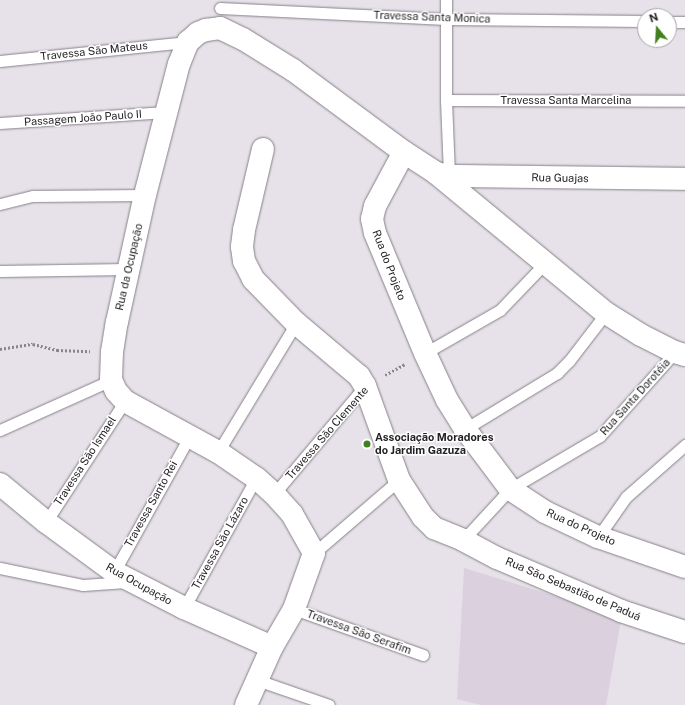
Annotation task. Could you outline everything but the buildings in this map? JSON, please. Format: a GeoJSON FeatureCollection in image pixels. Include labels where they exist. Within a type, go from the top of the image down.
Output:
{"type":"FeatureCollection","features":[{"type":"Feature","properties":{"kind":"street"},"geometry":{"type":"LineString","coordinates":[[188,42],[198,33],[206,30],[220,12],[243,39],[293,70],[404,152],[443,174],[606,313],[640,335],[680,353]]}},
{"type":"Feature","properties":{"kind":"street","name":"Rua da Ocupação"},"geometry":{"type":"LineString","coordinates":[[111,380],[112,352],[128,269],[166,112],[179,64],[188,42]]}},
{"type":"Feature","properties":{"kind":"street","name":"Rua São Sebastião de Paduá"},"geometry":{"type":"LineString","coordinates":[[263,149],[244,230],[242,247],[244,261],[253,279],[296,323],[359,376],[365,386],[399,480],[423,517],[434,528],[463,540],[498,558],[621,611],[685,632]]}},
{"type":"Feature","properties":{"kind":"street","name":"Rua do Projeto"},"geometry":{"type":"LineString","coordinates":[[404,152],[375,206],[372,219],[375,233],[425,353],[447,400],[465,429],[510,489],[545,512],[598,537],[684,563]]}},
{"type":"Feature","properties":{"kind":"street","name":"Rua Guajas"},"geometry":{"type":"LineString","coordinates":[[443,174],[685,179]]}},
{"type":"Feature","properties":{"kind":"street"},"geometry":{"type":"LineString","coordinates":[[111,380],[116,391],[125,401],[218,452],[256,478],[274,494],[296,520],[314,553],[294,609],[272,647],[246,705]]}},
{"type":"Feature","properties":{"kind":"street","name":"Rua Ocupação"},"geometry":{"type":"LineString","coordinates":[[0,484],[46,522],[114,572],[184,608],[272,647]]}},
{"type":"Feature","properties":{"kind":"lane"},"geometry":{"type":"LineString","coordinates":[[443,174],[446,100],[446,0]]}},
{"type":"Feature","properties":{"kind":"lane","name":"Travessa Santa Monica"},"geometry":{"type":"LineString","coordinates":[[220,12],[446,19],[637,21]]}},
{"type":"Feature","properties":{"kind":"lane","name":"Travessa São Mateus"},"geometry":{"type":"LineString","coordinates":[[0,61],[188,42]]}},
{"type":"Feature","properties":{"kind":"lane","name":"Travessa Santa Marcelina"},"geometry":{"type":"LineString","coordinates":[[446,100],[685,101]]}},
{"type":"Feature","properties":{"kind":"lane","name":"Passagem João Paulo II"},"geometry":{"type":"LineString","coordinates":[[0,123],[166,112]]}},
{"type":"Feature","properties":{"kind":"lane"},"geometry":{"type":"LineString","coordinates":[[0,204],[33,196],[145,195]]}},
{"type":"Feature","properties":{"kind":"lane"},"geometry":{"type":"LineString","coordinates":[[425,353],[500,310],[546,262]]}},
{"type":"Feature","properties":{"kind":"lane"},"geometry":{"type":"LineString","coordinates":[[0,271],[128,269]]}},
{"type":"Feature","properties":{"kind":"lane"},"geometry":{"type":"LineString","coordinates":[[465,429],[557,372],[569,361],[606,313]]}},
{"type":"Feature","properties":{"kind":"lane"},"geometry":{"type":"LineString","coordinates":[[218,452],[296,323]]}},
{"type":"Feature","properties":{"kind":"lane","name":"Rua Santa Dorotéia"},"geometry":{"type":"LineString","coordinates":[[463,540],[510,489],[600,436],[680,353]]}},
{"type":"Feature","properties":{"kind":"lane"},"geometry":{"type":"LineString","coordinates":[[0,430],[111,380]]}},
{"type":"Feature","properties":{"kind":"lane","name":"Travessa São Clemente"},"geometry":{"type":"LineString","coordinates":[[274,494],[365,386]]}},
{"type":"Feature","properties":{"kind":"lane","name":"Travessa São Ismael"},"geometry":{"type":"LineString","coordinates":[[46,522],[125,401]]}},
{"type":"Feature","properties":{"kind":"lane","name":"Travessa Santo Rei"},"geometry":{"type":"LineString","coordinates":[[114,572],[189,437]]}},
{"type":"Feature","properties":{"kind":"lane"},"geometry":{"type":"LineString","coordinates":[[598,537],[626,497],[685,445]]}},
{"type":"Feature","properties":{"kind":"lane","name":"Travessa São Lázaro"},"geometry":{"type":"LineString","coordinates":[[184,608],[256,478]]}},
{"type":"Feature","properties":{"kind":"lane"},"geometry":{"type":"LineString","coordinates":[[314,553],[399,480]]}},
{"type":"Feature","properties":{"kind":"lane"},"geometry":{"type":"LineString","coordinates":[[0,568],[83,585],[133,582]]}},
{"type":"Feature","properties":{"kind":"lane","name":"Travessa São Serafim"},"geometry":{"type":"LineString","coordinates":[[294,609],[423,655]]}},
{"type":"Feature","properties":{"kind":"lane"},"geometry":{"type":"LineString","coordinates":[[257,680],[329,705]]}},
{"type":"Feature","properties":{"kind":"path"},"geometry":{"type":"LineString","coordinates":[[0,349],[33,344],[57,350],[112,352]]}},
{"type":"Feature","properties":{"kind":"path","name":"Travessa São Clemente"},"geometry":{"type":"LineString","coordinates":[[365,386],[425,353]]}},
{"type":"Feature","properties":{"kind":"shaded area"},"geometry":{"type":"Polygon","coordinates":[[[464,568],[572,601],[621,620],[606,705],[481,705],[457,699],[464,568]]]}},
{"type":"Feature","properties":{"kind":"place","name":"Associação Moradores do Jardim Gazuza"},"geometry":{"type":"Point","coordinates":[367,444]}}]}
